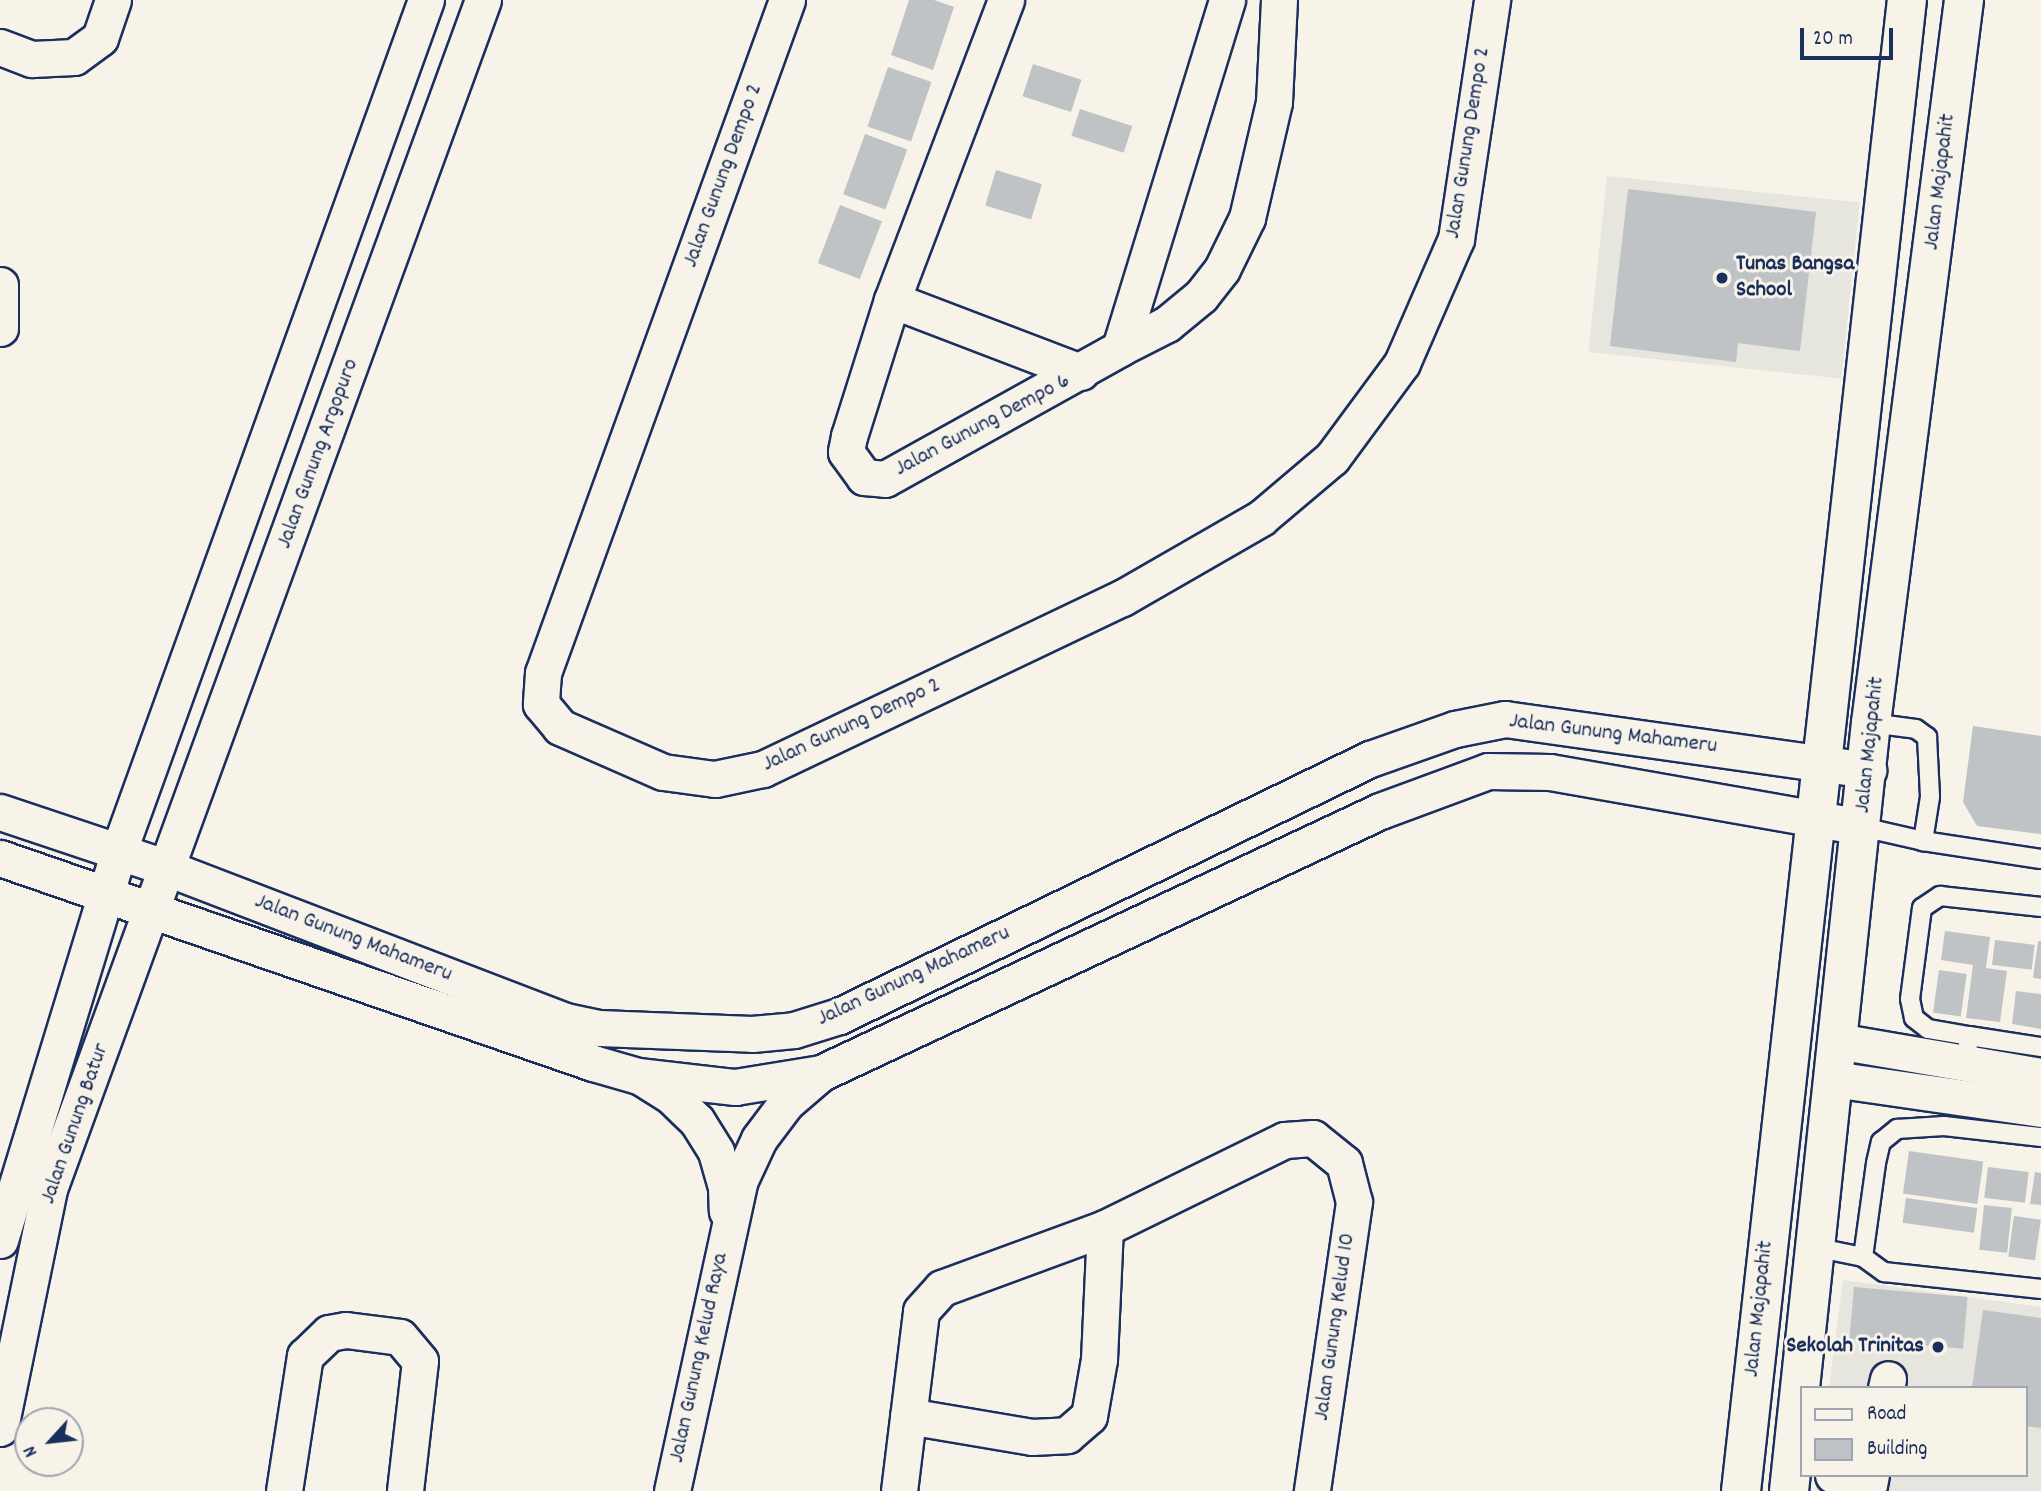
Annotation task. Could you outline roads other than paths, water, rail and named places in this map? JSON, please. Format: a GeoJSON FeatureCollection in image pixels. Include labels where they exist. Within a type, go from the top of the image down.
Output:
{"type":"FeatureCollection","features":[{"type":"Feature","properties":{"kind":"street"},"geometry":{"type":"LineString","coordinates":[[0,47],[32,59],[74,57],[100,38],[113,0]]}},
{"type":"Feature","properties":{"kind":"street"},"geometry":{"type":"LineString","coordinates":[[118,853],[426,0]]}},
{"type":"Feature","properties":{"kind":"street","name":"Jalan Gunung Argopuro"},"geometry":{"type":"LineString","coordinates":[[155,908],[167,868],[483,0]]}},
{"type":"Feature","properties":{"kind":"street","name":"Jalan Gunung Dempo 2"},"geometry":{"type":"LineString","coordinates":[[788,0],[543,673],[541,694],[541,704],[560,727],[663,772],[715,779],[763,769],[1122,598],[1261,518],[1332,458],[1402,363],[1456,239],[1492,0]]}},
{"type":"Feature","properties":{"kind":"street","name":"Jalan Gunung Dempo 6"},"geometry":{"type":"LineString","coordinates":[[1006,0],[892,300],[848,444],[852,466],[864,477],[885,479],[1167,324],[1201,296],[1222,269],[1247,218],[1274,102],[1279,0]]}},
{"type":"Feature","properties":{"kind":"street"},"geometry":{"type":"LineString","coordinates":[[1120,348],[1227,0]]}},
{"type":"Feature","properties":{"kind":"street","name":"Jalan Majapahit"},"geometry":{"type":"LineString","coordinates":[[1741,1491],[1819,764],[1907,0]]}},
{"type":"Feature","properties":{"kind":"street","name":"Jalan Majapahit"},"geometry":{"type":"LineString","coordinates":[[1802,1386],[1814,1247],[1862,827],[1871,723],[1964,0]]}},
{"type":"Feature","properties":{"kind":"street"},"geometry":{"type":"LineString","coordinates":[[0,285],[0,328]]}},
{"type":"Feature","properties":{"kind":"street","name":"Jalan Gunung Dempo 6"},"geometry":{"type":"LineString","coordinates":[[892,300],[1081,373]]}},
{"type":"Feature","properties":{"kind":"street","name":"Jalan Gunung Mahameru"},"geometry":{"type":"LineString","coordinates":[[0,812],[167,868],[566,1021],[598,1028],[702,1034],[794,1030],[839,1016],[1370,759],[1455,729],[1505,719],[1868,770]]}},
{"type":"Feature","properties":{"kind":"street","name":"Jalan Gunung Mahameru"},"geometry":{"type":"LineString","coordinates":[[0,858],[106,895],[155,908],[638,1076],[735,1087],[821,1073],[1380,811],[1488,772],[1550,772],[1814,821],[1862,827]]}},
{"type":"Feature","properties":{"kind":"street","name":"Jalan Gunung Batur"},"geometry":{"type":"LineString","coordinates":[[0,1240],[118,853]]}},
{"type":"Feature","properties":{"kind":"street"},"geometry":{"type":"LineString","coordinates":[[1107,887],[1128,930]]}},
{"type":"Feature","properties":{"kind":"street","name":"Jalan Gunung Batur"},"geometry":{"type":"LineString","coordinates":[[0,1428],[49,1189],[155,908]]}},
{"type":"Feature","properties":{"kind":"street"},"geometry":{"type":"LineString","coordinates":[[1837,1041],[1967,1049],[2041,1076]]}},
{"type":"Feature","properties":{"kind":"street","name":"Jalan Gunung Kelud Raya"},"geometry":{"type":"LineString","coordinates":[[672,1491],[728,1225],[740,1180],[759,1139],[786,1103],[821,1073]]}},
{"type":"Feature","properties":{"kind":"street","name":"Jalan Gunung Kelud Raya"},"geometry":{"type":"LineString","coordinates":[[638,1076],[670,1095],[703,1131],[716,1152],[726,1188],[728,1225]]}},
{"type":"Feature","properties":{"kind":"street"},"geometry":{"type":"LineString","coordinates":[[1833,1079],[2041,1109]]}},
{"type":"Feature","properties":{"kind":"street","name":"Jalan Gunung Kelud 10"},"geometry":{"type":"LineString","coordinates":[[1105,1228],[1285,1140],[1313,1138],[1344,1163],[1354,1202],[1312,1491]]}},
{"type":"Feature","properties":{"kind":"street"},"geometry":{"type":"LineString","coordinates":[[899,1491],[908,1416],[921,1311],[942,1288],[1105,1228],[1099,1359],[1089,1416],[1067,1435],[1032,1437],[908,1416]]}},
{"type":"Feature","properties":{"kind":"street"},"geometry":{"type":"LineString","coordinates":[[284,1491],[305,1356],[329,1333],[346,1330],[400,1337],[420,1361],[405,1491]]}},
{"type":"Feature","properties":{"kind":"street","name":"Jalan Majapahit"},"geometry":{"type":"LineString","coordinates":[[1794,1477],[1800,1408]]}},
{"type":"Feature","properties":{"kind":"street"},"geometry":{"type":"LineString","coordinates":[[1841,1477],[1870,1484]]}},
{"type":"Feature","properties":{"kind":"lane"},"geometry":{"type":"LineString","coordinates":[[1871,723],[1916,729],[1927,737],[1930,784],[1923,841]]}},
{"type":"Feature","properties":{"kind":"lane"},"geometry":{"type":"LineString","coordinates":[[1862,827],[1923,841],[2041,859]]}},
{"type":"Feature","properties":{"kind":"lane"},"geometry":{"type":"LineString","coordinates":[[2041,907],[1940,896],[1922,908],[1910,999],[1914,1018],[1928,1030],[1967,1049],[2041,1047]]}},
{"type":"Feature","properties":{"kind":"lane"},"geometry":{"type":"LineString","coordinates":[[1863,1257],[1878,1153],[1881,1142],[1897,1129],[1944,1126],[2041,1137]]}},
{"type":"Feature","properties":{"kind":"lane"},"geometry":{"type":"LineString","coordinates":[[1814,1247],[1863,1257],[1884,1272],[2041,1289]]}},
{"type":"Feature","properties":{"kind":"place","name":"Tunas Bangsa School"},"geometry":{"type":"Point","coordinates":[1722,278]}},
{"type":"Feature","properties":{"kind":"place","name":"Sekolah Trinitas"},"geometry":{"type":"Point","coordinates":[1938,1347]}}]}
